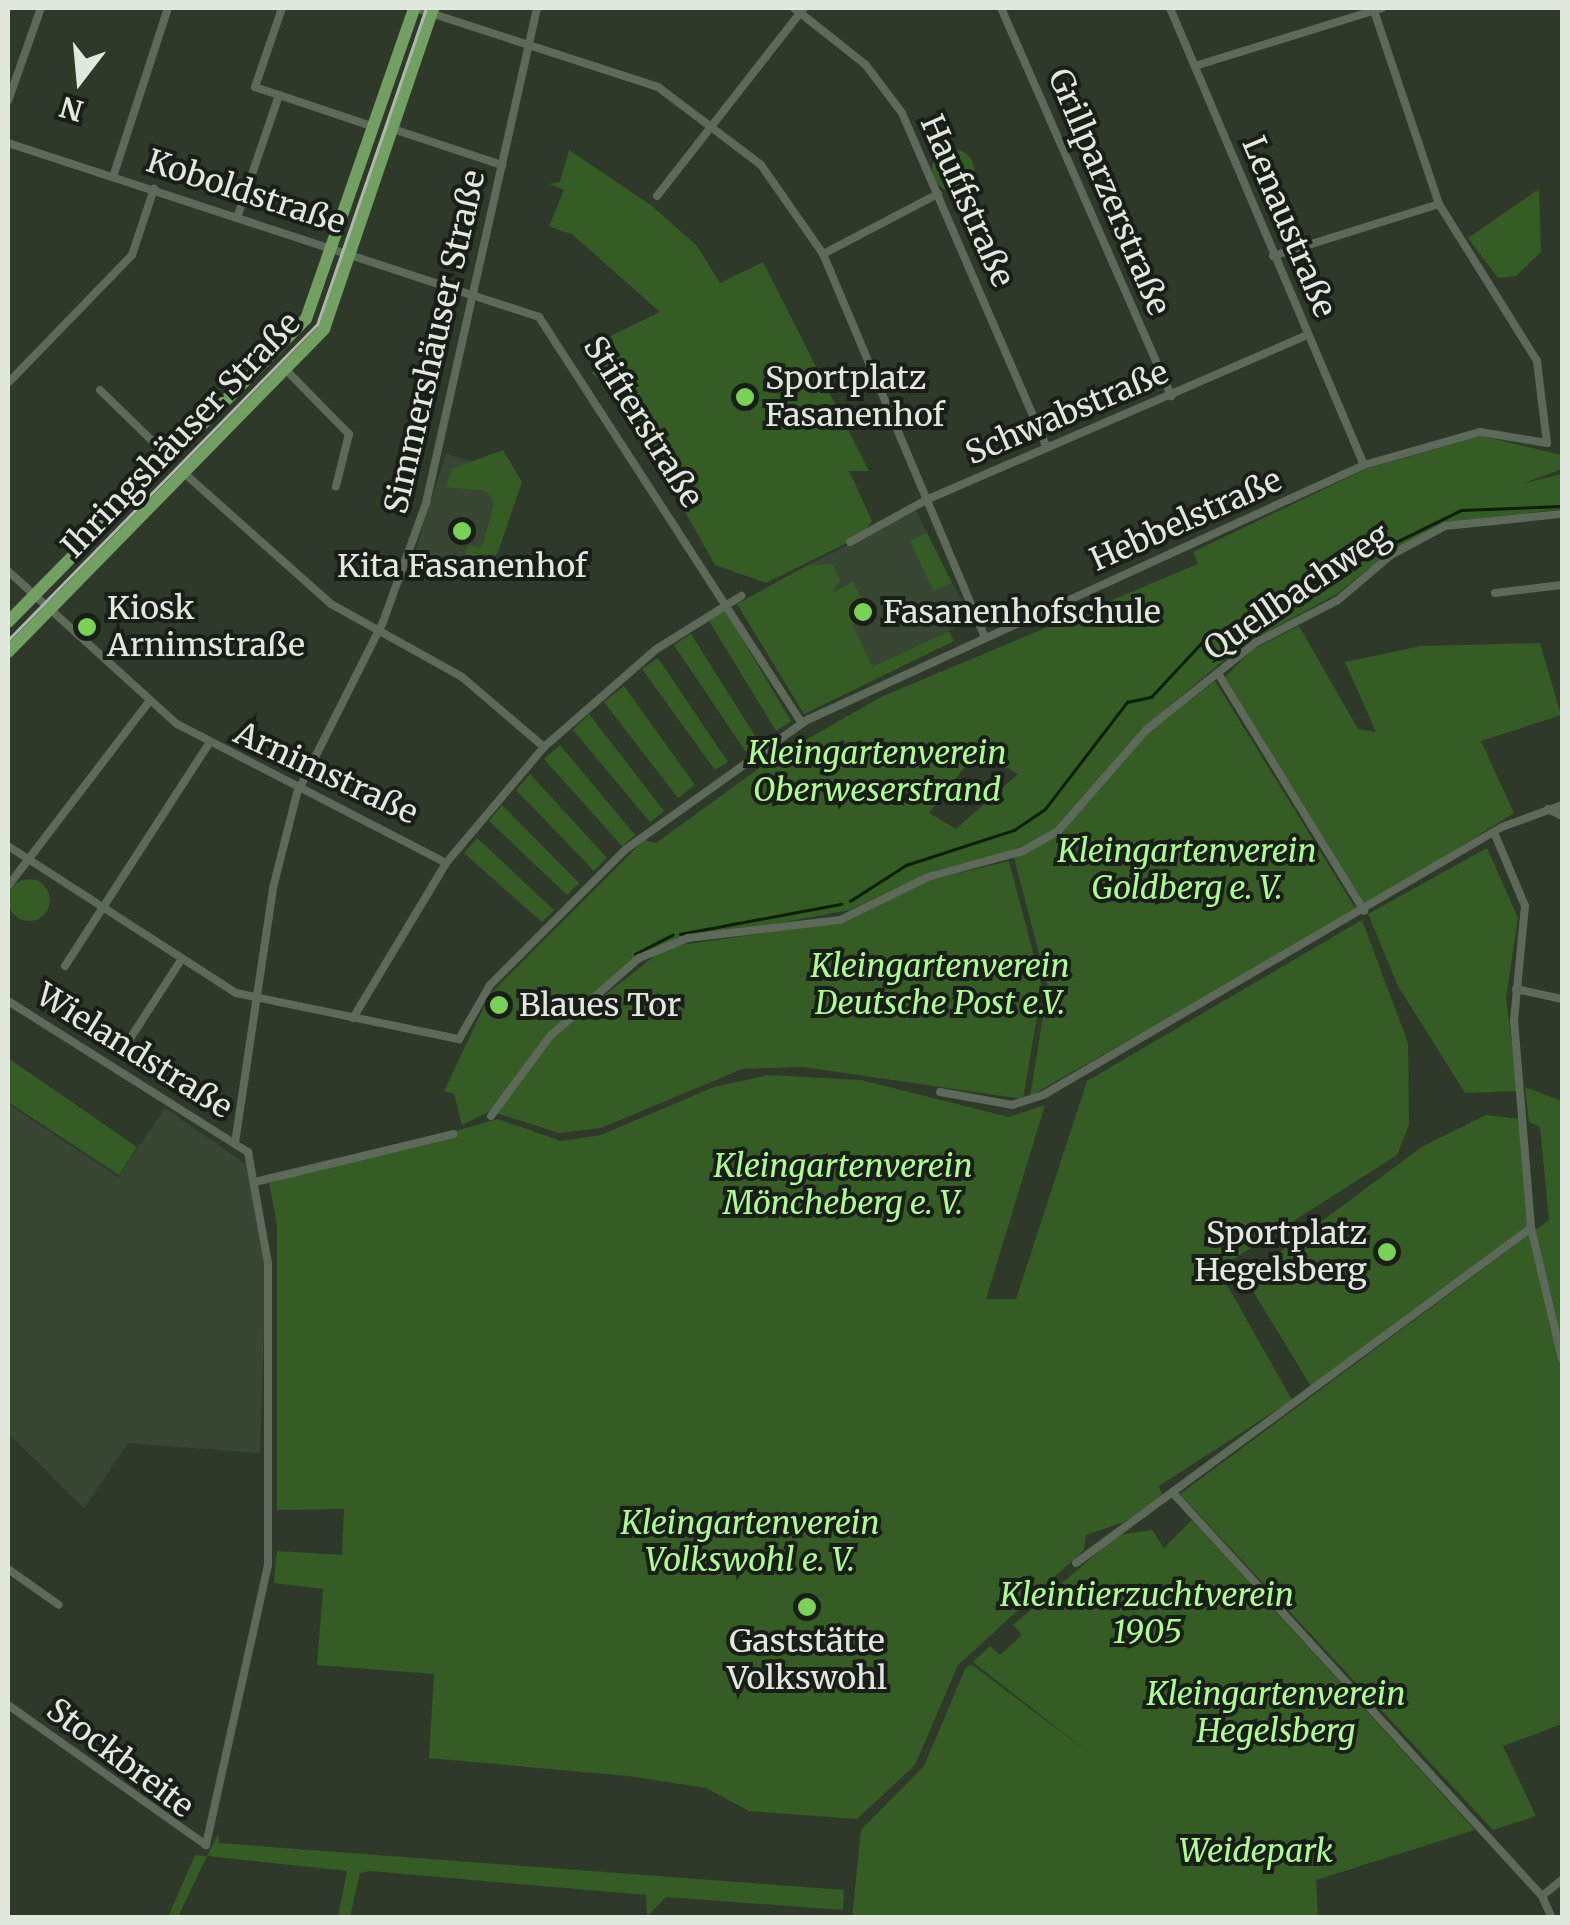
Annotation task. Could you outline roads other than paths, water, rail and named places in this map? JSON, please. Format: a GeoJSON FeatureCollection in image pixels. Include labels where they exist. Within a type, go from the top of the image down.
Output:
{"type":"FeatureCollection","features":[{"type":"Feature","properties":{"kind":"main road","name":"Ihringshäuser Straße"},"geometry":{"type":"LineString","coordinates":[[8,622],[306,319],[336,247],[415,8]]}},
{"type":"Feature","properties":{"kind":"main road","name":"Ihringshäuser Straße"},"geometry":{"type":"LineString","coordinates":[[8,652],[324,329],[356,253],[432,10]]}},
{"type":"Feature","properties":{"kind":"street"},"geometry":{"type":"LineString","coordinates":[[8,101],[42,8]]}},
{"type":"Feature","properties":{"kind":"street"},"geometry":{"type":"LineString","coordinates":[[113,176],[168,8]]}},
{"type":"Feature","properties":{"kind":"street"},"geometry":{"type":"LineString","coordinates":[[282,8],[255,87],[375,127]]}},
{"type":"Feature","properties":{"kind":"street"},"geometry":{"type":"LineString","coordinates":[[415,8],[432,10],[658,87],[712,125],[772,176],[823,254],[984,636]]}},
{"type":"Feature","properties":{"kind":"street","name":"Simmershäuser Straße"},"geometry":{"type":"LineString","coordinates":[[235,1142],[255,997],[298,793],[380,629],[432,484],[537,8]]}},
{"type":"Feature","properties":{"kind":"street","name":"Grillparzerstraße"},"geometry":{"type":"LineString","coordinates":[[1001,8],[1171,396]]}},
{"type":"Feature","properties":{"kind":"street","name":"Lenaustraße"},"geometry":{"type":"LineString","coordinates":[[1170,8],[1364,465]]}},
{"type":"Feature","properties":{"kind":"street"},"geometry":{"type":"LineString","coordinates":[[657,196],[800,9]]}},
{"type":"Feature","properties":{"kind":"street","name":"Hauffstraße"},"geometry":{"type":"LineString","coordinates":[[800,9],[887,86],[1047,448]]}},
{"type":"Feature","properties":{"kind":"street"},"geometry":{"type":"LineString","coordinates":[[1196,66],[1377,9],[1439,204],[1273,256]]}},
{"type":"Feature","properties":{"kind":"street"},"geometry":{"type":"LineString","coordinates":[[238,215],[279,94]]}},
{"type":"Feature","properties":{"kind":"street"},"geometry":{"type":"LineString","coordinates":[[396,130],[502,165]]}},
{"type":"Feature","properties":{"kind":"street","name":"Koboldstraße"},"geometry":{"type":"LineString","coordinates":[[8,143],[356,253]]}},
{"type":"Feature","properties":{"kind":"street"},"geometry":{"type":"LineString","coordinates":[[8,383],[132,255],[154,189]]}},
{"type":"Feature","properties":{"kind":"street"},"geometry":{"type":"LineString","coordinates":[[823,254],[938,194]]}},
{"type":"Feature","properties":{"kind":"street","name":"Hebbelstraße"},"geometry":{"type":"LineString","coordinates":[[354,1018],[450,1040],[490,985],[626,849],[802,723],[984,636],[1364,465],[1480,432],[1547,443],[1548,404],[1529,341],[1439,204]]}},
{"type":"Feature","properties":{"kind":"street","name":"Stifterstraße"},"geometry":{"type":"LineString","coordinates":[[356,253],[513,302],[558,335],[802,723]]}},
{"type":"Feature","properties":{"kind":"street","name":"Schwabstraße"},"geometry":{"type":"LineString","coordinates":[[850,542],[926,500],[1308,335]]}},
{"type":"Feature","properties":{"kind":"street"},"geometry":{"type":"LineString","coordinates":[[286,370],[349,434],[336,486]]}},
{"type":"Feature","properties":{"kind":"street"},"geometry":{"type":"LineString","coordinates":[[100,390],[171,459]]}},
{"type":"Feature","properties":{"kind":"street"},"geometry":{"type":"LineString","coordinates":[[184,473],[294,574],[462,677],[544,747]]}},
{"type":"Feature","properties":{"kind":"street","name":"Quellbachweg"},"geometry":{"type":"LineString","coordinates":[[491,1116],[550,1036],[639,958],[688,938],[840,920],[928,878],[1023,852],[1058,831],[1146,730],[1219,675],[1445,526],[1562,514]]}},
{"type":"Feature","properties":{"kind":"street","name":"Arnimstraße"},"geometry":{"type":"LineString","coordinates":[[8,571],[147,704],[208,745],[298,793],[380,824],[446,863]]}},
{"type":"Feature","properties":{"kind":"street"},"geometry":{"type":"LineString","coordinates":[[1495,593],[1562,585]]}},
{"type":"Feature","properties":{"kind":"street"},"geometry":{"type":"LineString","coordinates":[[8,846],[181,960],[255,997],[354,1018],[446,863],[544,747],[726,600],[741,596]]}},
{"type":"Feature","properties":{"kind":"street"},"geometry":{"type":"LineString","coordinates":[[1219,675],[1364,910]]}},
{"type":"Feature","properties":{"kind":"street"},"geometry":{"type":"LineString","coordinates":[[8,886],[147,704]]}},
{"type":"Feature","properties":{"kind":"street"},"geometry":{"type":"LineString","coordinates":[[64,966],[208,745]]}},
{"type":"Feature","properties":{"kind":"street"},"geometry":{"type":"LineString","coordinates":[[940,1092],[1012,1105],[1045,1094],[1364,910],[1548,809],[1562,805]]}},
{"type":"Feature","properties":{"kind":"street"},"geometry":{"type":"LineString","coordinates":[[1548,809],[1562,816]]}},
{"type":"Feature","properties":{"kind":"street"},"geometry":{"type":"LineString","coordinates":[[1496,837],[1525,906],[1516,988],[1532,1232],[1562,1358]]}},
{"type":"Feature","properties":{"kind":"street"},"geometry":{"type":"LineString","coordinates":[[120,1054],[181,960]]}},
{"type":"Feature","properties":{"kind":"street"},"geometry":{"type":"LineString","coordinates":[[1516,988],[1562,999]]}},
{"type":"Feature","properties":{"kind":"street","name":"Wielandstraße"},"geometry":{"type":"LineString","coordinates":[[8,1000],[235,1142]]}},
{"type":"Feature","properties":{"kind":"street"},"geometry":{"type":"LineString","coordinates":[[235,1142],[255,1182],[452,1134]]}},
{"type":"Feature","properties":{"kind":"street","name":"Stockbreite"},"geometry":{"type":"LineString","coordinates":[[8,1705],[191,1842],[206,1844],[268,1565],[268,1263],[255,1182]]}},
{"type":"Feature","properties":{"kind":"street"},"geometry":{"type":"LineString","coordinates":[[1076,1563],[1532,1232]]}},
{"type":"Feature","properties":{"kind":"street"},"geometry":{"type":"LineString","coordinates":[[1173,1493],[1542,1896],[1552,1918]]}},
{"type":"Feature","properties":{"kind":"street"},"geometry":{"type":"LineString","coordinates":[[8,1569],[59,1605]]}},
{"type":"Feature","properties":{"kind":"street"},"geometry":{"type":"LineString","coordinates":[[1542,1896],[1562,1880]]}},
{"type":"Feature","properties":{"kind":"waterway"},"geometry":{"type":"LineString","coordinates":[[850,901],[906,865],[1014,830],[1045,809],[1127,702],[1151,697],[1204,640],[1461,510],[1562,506]]}},
{"type":"Feature","properties":{"kind":"waterway"},"geometry":{"type":"LineString","coordinates":[[680,934],[841,904]]}},
{"type":"Feature","properties":{"kind":"waterway"},"geometry":{"type":"LineString","coordinates":[[635,954],[672,935]]}},
{"type":"Feature","properties":{"kind":"tram line"},"geometry":{"type":"LineString","coordinates":[[8,640],[317,325],[426,8]]}},
{"type":"Feature","properties":{"kind":"place","name":"Sportplatz Fasanenhof"},"geometry":{"type":"Point","coordinates":[745,397]}},
{"type":"Feature","properties":{"kind":"place","name":"Kita Fasanenhof"},"geometry":{"type":"Point","coordinates":[462,531]}},
{"type":"Feature","properties":{"kind":"place","name":"Fasanenhofschule"},"geometry":{"type":"Point","coordinates":[863,612]}},
{"type":"Feature","properties":{"kind":"place","name":"Kiosk Arnimstraße"},"geometry":{"type":"Point","coordinates":[87,627]}},
{"type":"Feature","properties":{"kind":"place","name":"Blaues Tor"},"geometry":{"type":"Point","coordinates":[499,1005]}},
{"type":"Feature","properties":{"kind":"place","name":"Sportplatz Hegelsberg"},"geometry":{"type":"Point","coordinates":[1387,1252]}},
{"type":"Feature","properties":{"kind":"place","name":"Gaststätte Volkswohl"},"geometry":{"type":"Point","coordinates":[807,1607]}},
{"type":"Feature","properties":{"kind":"park label","name":"Kleingartenverein Oberweserstrand"},"geometry":{"type":"Point","coordinates":[877,772]}},
{"type":"Feature","properties":{"kind":"park label","name":"Kleingartenverein Goldberg e. V."},"geometry":{"type":"Point","coordinates":[1187,870]}},
{"type":"Feature","properties":{"kind":"park label","name":"Kleingartenverein Deutsche Post e.V."},"geometry":{"type":"Point","coordinates":[940,986]}},
{"type":"Feature","properties":{"kind":"park label","name":"Kleingartenverein Möncheberg e. V."},"geometry":{"type":"Point","coordinates":[843,1186]}},
{"type":"Feature","properties":{"kind":"park label","name":"Kleingartenverein Volkswohl e. V."},"geometry":{"type":"Point","coordinates":[750,1542]}},
{"type":"Feature","properties":{"kind":"park label","name":"Kleintierzuchtverein 1905"},"geometry":{"type":"Point","coordinates":[1147,1614]}},
{"type":"Feature","properties":{"kind":"park label","name":"Kleingartenverein Hegelsberg"},"geometry":{"type":"Point","coordinates":[1276,1714]}},
{"type":"Feature","properties":{"kind":"park label","name":"Weidepark"},"geometry":{"type":"Point","coordinates":[1256,1851]}}]}
